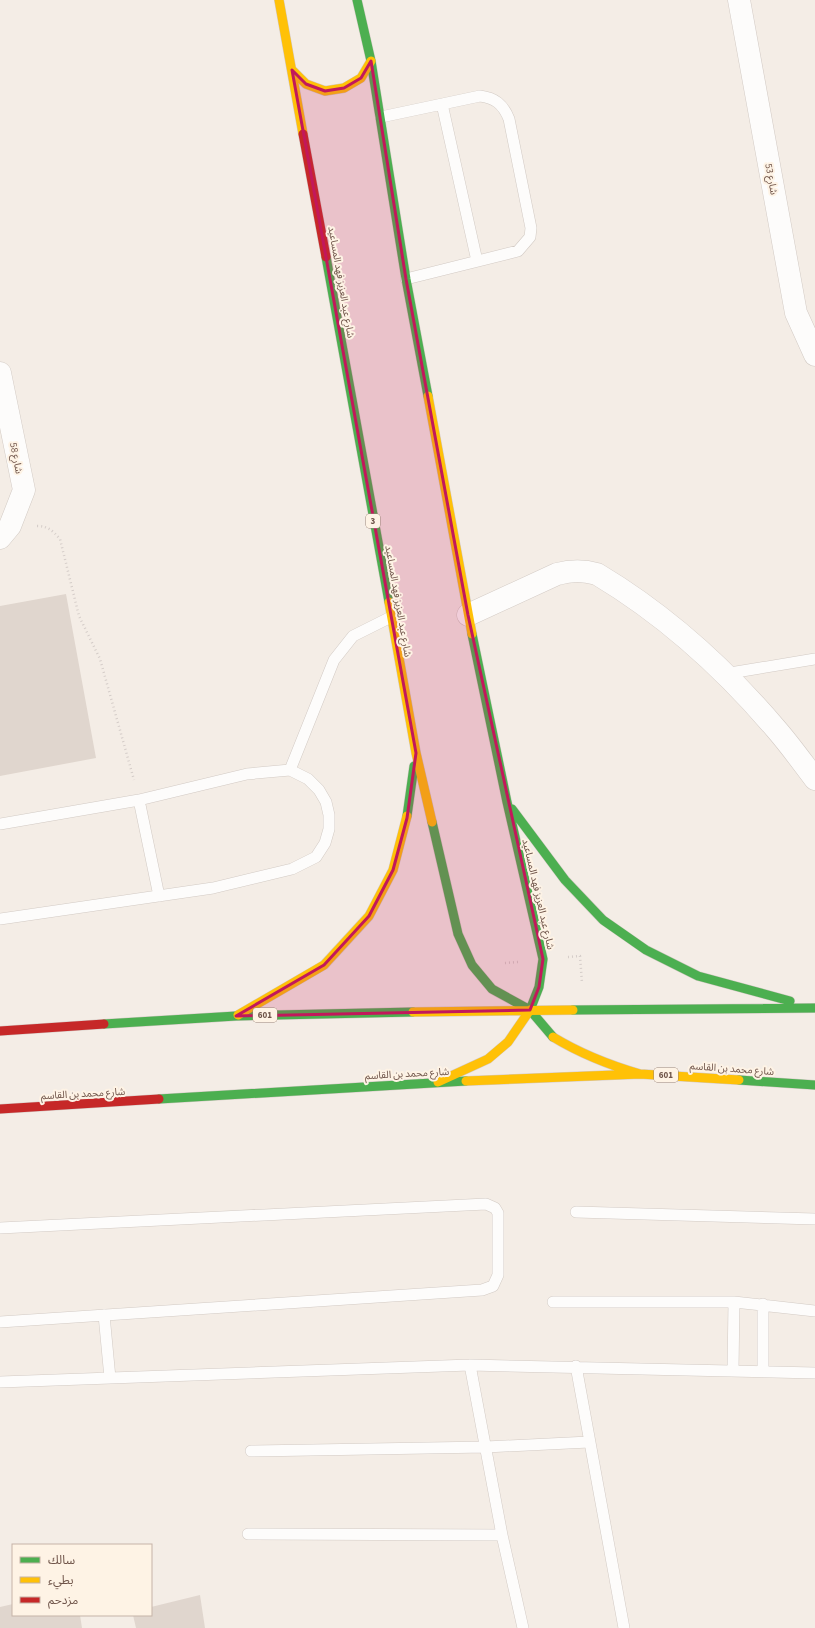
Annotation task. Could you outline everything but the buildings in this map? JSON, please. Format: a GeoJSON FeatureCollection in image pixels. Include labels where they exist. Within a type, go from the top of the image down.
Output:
{"type":"FeatureCollection","features":[{"type":"Feature","properties":{"kind":"main road","name":"شارع عبد العزيز فهد المساعيد"},"geometry":{"type":"LineString","coordinates":[[278,0],[416,753],[458,934],[472,965],[492,989],[530,1010],[539,987],[543,960],[507,802],[468,615],[406,279],[371,61],[357,0]]}},
{"type":"Feature","properties":{"kind":"main road"},"geometry":{"type":"LineString","coordinates":[[292,70],[306,84],[325,91],[344,88],[361,78],[371,61]]}},
{"type":"Feature","properties":{"kind":"main road"},"geometry":{"type":"LineString","coordinates":[[236,1016],[324,965],[369,916],[393,870],[407,818],[416,753]]}},
{"type":"Feature","properties":{"kind":"main road"},"geometry":{"type":"LineString","coordinates":[[507,802],[565,880],[603,920],[646,950],[698,976],[814,1008]]}},
{"type":"Feature","properties":{"kind":"main road","name":"601"},"geometry":{"type":"LineString","coordinates":[[0,1031],[236,1016],[530,1010],[814,1008]]}},
{"type":"Feature","properties":{"kind":"main road"},"geometry":{"type":"LineString","coordinates":[[438,1082],[488,1058],[508,1042],[530,1010],[552,1036],[574,1050],[604,1063],[640,1074]]}},
{"type":"Feature","properties":{"kind":"main road","name":"شارع محمد بن القاسم"},"geometry":{"type":"LineString","coordinates":[[0,1109],[438,1082],[640,1074],[815,1085]]}},
{"type":"Feature","properties":{"kind":"street","name":"شارع 53"},"geometry":{"type":"LineString","coordinates":[[739,0],[796,313],[815,355]]}},
{"type":"Feature","properties":{"kind":"street","name":"شارع 58"},"geometry":{"type":"LineString","coordinates":[[0,373],[24,490],[5,532]]}},
{"type":"Feature","properties":{"kind":"street"},"geometry":{"type":"LineString","coordinates":[[468,615],[557,574],[571,570],[584,570],[597,574],[609,581],[669,625],[724,674],[776,729],[815,779]]}},
{"type":"Feature","properties":{"kind":"lane"},"geometry":{"type":"LineString","coordinates":[[380,117],[480,96],[499,102],[509,119],[531,228],[530,237],[518,250],[406,279]]}},
{"type":"Feature","properties":{"kind":"lane"},"geometry":{"type":"LineString","coordinates":[[442,104],[477,261]]}},
{"type":"Feature","properties":{"kind":"lane"},"geometry":{"type":"LineString","coordinates":[[290,770],[334,660],[353,636],[391,617]]}},
{"type":"Feature","properties":{"kind":"lane"},"geometry":{"type":"LineString","coordinates":[[724,674],[815,659]]}},
{"type":"Feature","properties":{"kind":"lane"},"geometry":{"type":"LineString","coordinates":[[0,824],[139,800],[247,774],[290,770],[308,779],[319,790],[326,802],[329,815],[329,829],[325,843],[316,856],[292,869],[260,878],[213,888],[0,919]]}},
{"type":"Feature","properties":{"kind":"lane"},"geometry":{"type":"LineString","coordinates":[[139,800],[159,896]]}},
{"type":"Feature","properties":{"kind":"lane"},"geometry":{"type":"LineString","coordinates":[[0,1228],[486,1204],[495,1208],[498,1213],[498,1275],[496,1281],[488,1289],[0,1322]]}},
{"type":"Feature","properties":{"kind":"lane"},"geometry":{"type":"LineString","coordinates":[[576,1212],[815,1219]]}},
{"type":"Feature","properties":{"kind":"lane"},"geometry":{"type":"LineString","coordinates":[[553,1302],[734,1302],[763,1304],[815,1311]]}},
{"type":"Feature","properties":{"kind":"lane"},"geometry":{"type":"LineString","coordinates":[[733,1370],[734,1302]]}},
{"type":"Feature","properties":{"kind":"lane"},"geometry":{"type":"LineString","coordinates":[[763,1304],[763,1371]]}},
{"type":"Feature","properties":{"kind":"lane"},"geometry":{"type":"LineString","coordinates":[[104,1315],[110,1378]]}},
{"type":"Feature","properties":{"kind":"lane"},"geometry":{"type":"LineString","coordinates":[[1,1383],[470,1365],[576,1366],[815,1373]]}},
{"type":"Feature","properties":{"kind":"lane"},"geometry":{"type":"LineString","coordinates":[[470,1365],[502,1535],[523,1628]]}},
{"type":"Feature","properties":{"kind":"lane"},"geometry":{"type":"LineString","coordinates":[[576,1366],[624,1628]]}},
{"type":"Feature","properties":{"kind":"lane"},"geometry":{"type":"LineString","coordinates":[[251,1451],[486,1447],[589,1442]]}},
{"type":"Feature","properties":{"kind":"lane"},"geometry":{"type":"LineString","coordinates":[[248,1534],[502,1535]]}},
{"type":"Feature","properties":{"kind":"path"},"geometry":{"type":"LineString","coordinates":[[5,532],[45,526],[54,531],[60,539],[79,616],[100,659],[139,800]]}},
{"type":"Feature","properties":{"kind":"highlighted area"},"geometry":{"type":"Polygon","coordinates":[[[371,61],[406,279],[468,615],[543,959],[539,987],[530,1010],[236,1016],[324,965],[369,916],[393,870],[407,818],[416,753],[292,70],[306,84],[325,91],[344,88],[361,78],[371,61]]]}},
{"type":"Feature","properties":{"kind":"traffic: fast"},"geometry":{"type":"LineString","coordinates":[[357,0],[371,61],[406,279],[428,396]]}},
{"type":"Feature","properties":{"kind":"traffic: fast"},"geometry":{"type":"LineString","coordinates":[[326,257],[389,602]]}},
{"type":"Feature","properties":{"kind":"traffic: fast"},"geometry":{"type":"LineString","coordinates":[[472,634],[507,802],[543,959],[539,987],[530,1010]]}},
{"type":"Feature","properties":{"kind":"traffic: fast"},"geometry":{"type":"LineString","coordinates":[[407,816],[414,766]]}},
{"type":"Feature","properties":{"kind":"traffic: fast"},"geometry":{"type":"LineString","coordinates":[[512,809],[565,880],[603,920],[646,950],[698,976],[790,1001]]}},
{"type":"Feature","properties":{"kind":"traffic: fast"},"geometry":{"type":"LineString","coordinates":[[432,822],[458,934],[472,965],[492,989],[530,1010],[553,1037]]}},
{"type":"Feature","properties":{"kind":"traffic: fast"},"geometry":{"type":"LineString","coordinates":[[573,1010],[815,1008]]}},
{"type":"Feature","properties":{"kind":"traffic: fast"},"geometry":{"type":"LineString","coordinates":[[104,1024],[236,1016],[413,1012]]}},
{"type":"Feature","properties":{"kind":"traffic: fast"},"geometry":{"type":"LineString","coordinates":[[739,1080],[815,1085]]}},
{"type":"Feature","properties":{"kind":"traffic: fast"},"geometry":{"type":"LineString","coordinates":[[159,1099],[466,1081]]}},
{"type":"Feature","properties":{"kind":"traffic: slow"},"geometry":{"type":"LineString","coordinates":[[279,0],[303,134]]}},
{"type":"Feature","properties":{"kind":"traffic: slow"},"geometry":{"type":"LineString","coordinates":[[292,70],[306,84],[325,91],[344,88],[361,78],[371,61]]}},
{"type":"Feature","properties":{"kind":"traffic: slow"},"geometry":{"type":"LineString","coordinates":[[428,396],[472,634]]}},
{"type":"Feature","properties":{"kind":"traffic: slow"},"geometry":{"type":"LineString","coordinates":[[389,602],[416,753],[432,822]]}},
{"type":"Feature","properties":{"kind":"traffic: slow"},"geometry":{"type":"LineString","coordinates":[[238,1015],[324,965],[369,916],[393,870],[407,816]]}},
{"type":"Feature","properties":{"kind":"traffic: slow"},"geometry":{"type":"LineString","coordinates":[[438,1082],[488,1059],[508,1042],[530,1010]]}},
{"type":"Feature","properties":{"kind":"traffic: slow"},"geometry":{"type":"LineString","coordinates":[[413,1012],[573,1010]]}},
{"type":"Feature","properties":{"kind":"traffic: slow"},"geometry":{"type":"LineString","coordinates":[[553,1037],[574,1049],[595,1058],[640,1074]]}},
{"type":"Feature","properties":{"kind":"traffic: slow"},"geometry":{"type":"LineString","coordinates":[[466,1081],[640,1074],[739,1080]]}},
{"type":"Feature","properties":{"kind":"traffic: jam"},"geometry":{"type":"LineString","coordinates":[[303,134],[326,257]]}},
{"type":"Feature","properties":{"kind":"traffic: jam"},"geometry":{"type":"LineString","coordinates":[[0,1031],[104,1024]]}},
{"type":"Feature","properties":{"kind":"traffic: jam"},"geometry":{"type":"LineString","coordinates":[[0,1109],[159,1099]]}}]}
